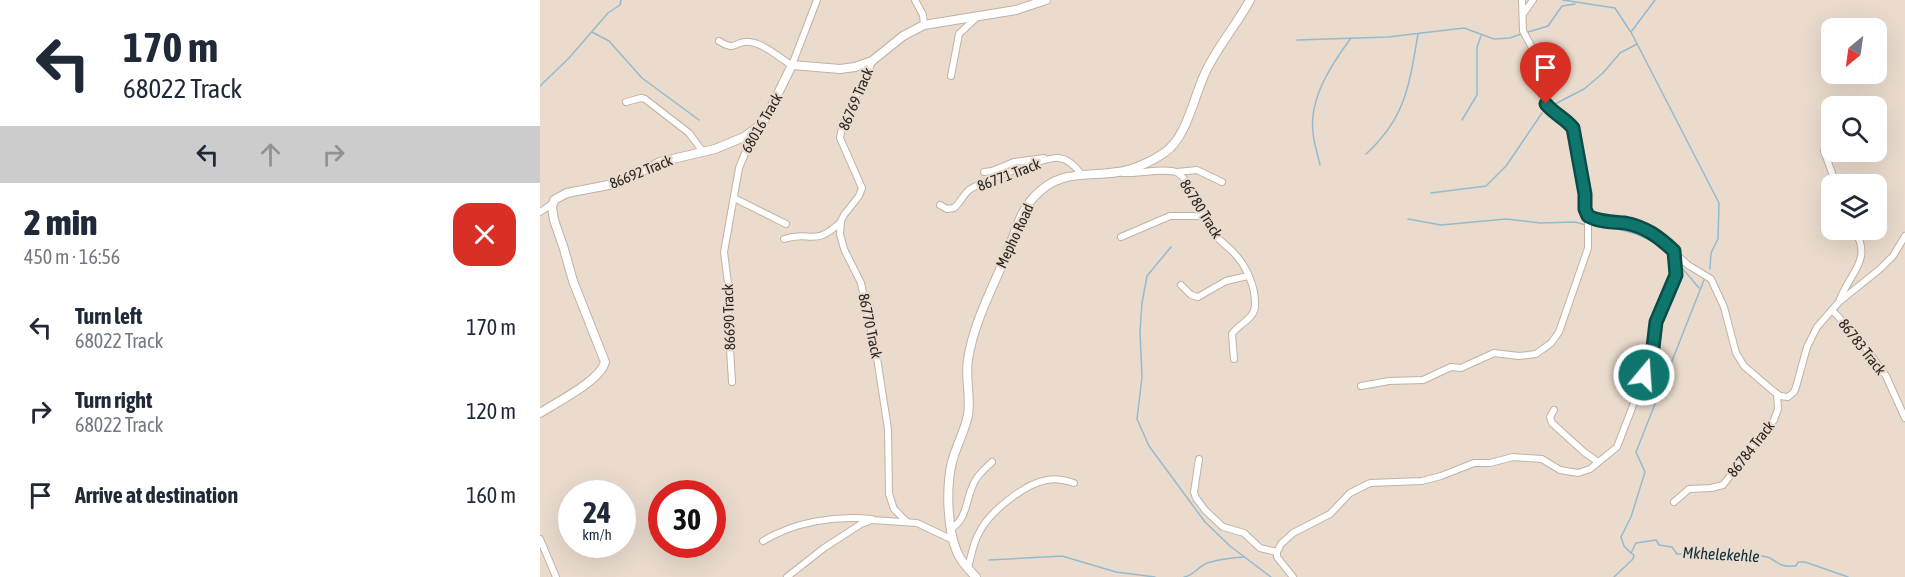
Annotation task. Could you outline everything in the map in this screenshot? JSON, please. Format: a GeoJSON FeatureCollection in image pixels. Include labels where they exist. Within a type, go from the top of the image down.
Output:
{"type":"FeatureCollection","features":[{"type":"Feature","properties":{"kind":"street","name":"68016 Track"},"geometry":{"type":"LineString","coordinates":[[724,252],[741,162],[754,131],[771,111],[818,0]]}},
{"type":"Feature","properties":{"kind":"street"},"geometry":{"type":"LineString","coordinates":[[915,0],[923,15],[924,25]]}},
{"type":"Feature","properties":{"kind":"street"},"geometry":{"type":"LineString","coordinates":[[719,41],[729,47],[745,41],[759,44],[792,65],[848,69],[872,61],[903,36],[924,25],[1026,8],[1046,0]]}},
{"type":"Feature","properties":{"kind":"street","name":"Mepho Road"},"geometry":{"type":"LineString","coordinates":[[976,577],[958,554],[953,540],[949,482],[952,464],[967,417],[968,361],[990,289],[1019,221],[1033,197],[1053,182],[1081,174],[1117,172],[1149,161],[1164,153],[1174,144],[1186,121],[1206,70],[1250,0]]}},
{"type":"Feature","properties":{"kind":"street"},"geometry":{"type":"LineString","coordinates":[[1361,386],[1389,381],[1423,380],[1451,367],[1461,368],[1494,353],[1519,356],[1536,354],[1556,338],[1562,324],[1588,248],[1588,216],[1573,128],[1567,120],[1546,104],[1544,70],[1522,31],[1522,0]]}},
{"type":"Feature","properties":{"kind":"street"},"geometry":{"type":"LineString","coordinates":[[1522,15],[1533,0]]}},
{"type":"Feature","properties":{"kind":"street"},"geometry":{"type":"LineString","coordinates":[[951,76],[959,34],[978,16]]}},
{"type":"Feature","properties":{"kind":"street","name":"86769 Track"},"geometry":{"type":"LineString","coordinates":[[841,221],[862,188],[840,138],[844,121],[872,61]]}},
{"type":"Feature","properties":{"kind":"street"},"geometry":{"type":"LineString","coordinates":[[626,102],[641,98],[650,102],[689,133],[702,152]]}},
{"type":"Feature","properties":{"kind":"street","name":"86692 Track"},"geometry":{"type":"LineString","coordinates":[[552,204],[560,195],[619,183],[653,165],[727,144],[754,131]]}},
{"type":"Feature","properties":{"kind":"street"},"geometry":{"type":"LineString","coordinates":[[984,172],[1014,162],[1053,157]]}},
{"type":"Feature","properties":{"kind":"street","name":"86771 Track"},"geometry":{"type":"LineString","coordinates":[[940,204],[947,208],[954,208],[964,195],[976,186],[1053,157],[1068,161],[1081,174]]}},
{"type":"Feature","properties":{"kind":"street","name":"86780 Track"},"geometry":{"type":"LineString","coordinates":[[1117,172],[1133,174],[1169,170],[1177,172],[1185,182],[1214,235],[1235,254],[1254,290],[1255,306],[1252,316],[1232,334],[1234,359]]}},
{"type":"Feature","properties":{"kind":"street"},"geometry":{"type":"LineString","coordinates":[[1177,172],[1197,170],[1222,182]]}},
{"type":"Feature","properties":{"kind":"street"},"geometry":{"type":"LineString","coordinates":[[734,198],[786,224]]}},
{"type":"Feature","properties":{"kind":"street"},"geometry":{"type":"LineString","coordinates":[[540,212],[552,204],[554,220],[573,281],[605,362],[603,369],[595,379],[540,414]]}},
{"type":"Feature","properties":{"kind":"street"},"geometry":{"type":"LineString","coordinates":[[1121,237],[1170,216],[1204,216]]}},
{"type":"Feature","properties":{"kind":"street"},"geometry":{"type":"LineString","coordinates":[[1588,216],[1643,228],[1657,236],[1688,265],[1707,275],[1714,282],[1724,308],[1736,353],[1744,366],[1778,394],[1788,397],[1794,392],[1807,347],[1817,327],[1839,302],[1880,269],[1898,249],[1905,236]]}},
{"type":"Feature","properties":{"kind":"street"},"geometry":{"type":"LineString","coordinates":[[784,238],[800,236],[816,238],[827,233],[841,221]]}},
{"type":"Feature","properties":{"kind":"street","name":"86770 Track"},"geometry":{"type":"LineString","coordinates":[[841,221],[841,241],[861,283],[877,358],[888,429],[889,494],[894,510],[907,522]]}},
{"type":"Feature","properties":{"kind":"street"},"geometry":{"type":"LineString","coordinates":[[1839,302],[1863,253],[1860,240]]}},
{"type":"Feature","properties":{"kind":"street"},"geometry":{"type":"LineString","coordinates":[[1290,574],[1277,558],[1281,544],[1293,533],[1330,514],[1350,493],[1370,483],[1422,481],[1474,463],[1490,464],[1513,458],[1538,459],[1560,470],[1571,473],[1584,472],[1617,447],[1652,356],[1656,322],[1676,275],[1674,251]]}},
{"type":"Feature","properties":{"kind":"street","name":"86690 Track"},"geometry":{"type":"LineString","coordinates":[[724,252],[729,291],[728,316],[732,382]]}},
{"type":"Feature","properties":{"kind":"street"},"geometry":{"type":"LineString","coordinates":[[1181,285],[1191,295],[1198,297],[1226,281],[1248,276]]}},
{"type":"Feature","properties":{"kind":"street","name":"86783 Track"},"geometry":{"type":"LineString","coordinates":[[1832,310],[1860,340],[1886,376],[1905,418]]}},
{"type":"Feature","properties":{"kind":"street","name":"86784 Track"},"geometry":{"type":"LineString","coordinates":[[1674,502],[1689,489],[1723,485],[1777,415],[1778,394]]}},
{"type":"Feature","properties":{"kind":"street"},"geometry":{"type":"LineString","coordinates":[[1554,410],[1550,417],[1552,423],[1598,462]]}},
{"type":"Feature","properties":{"kind":"street"},"geometry":{"type":"LineString","coordinates":[[1199,459],[1194,492],[1205,510],[1223,527],[1244,533],[1260,548],[1277,552]]}},
{"type":"Feature","properties":{"kind":"street"},"geometry":{"type":"LineString","coordinates":[[951,529],[965,515],[974,481],[992,462]]}},
{"type":"Feature","properties":{"kind":"street"},"geometry":{"type":"LineString","coordinates":[[968,568],[979,533],[993,513],[1008,499],[1040,481],[1061,479],[1074,483]]}},
{"type":"Feature","properties":{"kind":"street"},"geometry":{"type":"LineString","coordinates":[[763,541],[787,529],[832,519],[858,517],[924,526],[953,540]]}},
{"type":"Feature","properties":{"kind":"street"},"geometry":{"type":"LineString","coordinates":[[787,577],[839,538],[866,522],[879,520]]}},
{"type":"Feature","properties":{"kind":"street"},"geometry":{"type":"LineString","coordinates":[[540,539],[556,577]]}},
{"type":"Feature","properties":{"kind":"waterway"},"geometry":{"type":"LineString","coordinates":[[540,86],[569,58],[608,13],[620,5],[621,0]]}},
{"type":"Feature","properties":{"kind":"waterway"},"geometry":{"type":"LineString","coordinates":[[1563,0],[1615,8],[1630,31]]}},
{"type":"Feature","properties":{"kind":"waterway"},"geometry":{"type":"LineString","coordinates":[[1655,0],[1631,32],[1719,203],[1718,239],[1711,253],[1710,269]]}},
{"type":"Feature","properties":{"kind":"waterway"},"geometry":{"type":"LineString","coordinates":[[1528,32],[1548,26],[1562,6],[1575,4]]}},
{"type":"Feature","properties":{"kind":"waterway"},"geometry":{"type":"LineString","coordinates":[[1297,40],[1388,37],[1464,28],[1494,39],[1510,38],[1521,34]]}},
{"type":"Feature","properties":{"kind":"waterway"},"geometry":{"type":"LineString","coordinates":[[592,32],[609,41],[642,78],[699,120]]}},
{"type":"Feature","properties":{"kind":"waterway"},"geometry":{"type":"LineString","coordinates":[[1366,154],[1390,127],[1404,100],[1418,34]]}},
{"type":"Feature","properties":{"kind":"waterway"},"geometry":{"type":"LineString","coordinates":[[1462,120],[1477,95],[1477,47],[1481,36]]}},
{"type":"Feature","properties":{"kind":"waterway"},"geometry":{"type":"LineString","coordinates":[[1320,165],[1313,133],[1314,107],[1323,82],[1351,38]]}},
{"type":"Feature","properties":{"kind":"waterway"},"geometry":{"type":"LineString","coordinates":[[1555,104],[1584,89],[1603,73],[1620,53],[1637,44]]}},
{"type":"Feature","properties":{"kind":"waterway"},"geometry":{"type":"LineString","coordinates":[[1431,193],[1486,186],[1506,166],[1542,113]]}},
{"type":"Feature","properties":{"kind":"waterway"},"geometry":{"type":"LineString","coordinates":[[1408,219],[1441,225],[1506,219],[1540,223],[1575,222],[1586,225]]}},
{"type":"Feature","properties":{"kind":"waterway"},"geometry":{"type":"LineString","coordinates":[[1594,226],[1636,234],[1654,243],[1672,257]]}},
{"type":"Feature","properties":{"kind":"waterway"},"geometry":{"type":"LineString","coordinates":[[1171,247],[1147,276],[1140,331],[1142,377],[1137,419],[1149,446],[1205,522],[1230,546],[1271,577]]}},
{"type":"Feature","properties":{"kind":"waterway"},"geometry":{"type":"LineString","coordinates":[[1677,262],[1699,288]]}},
{"type":"Feature","properties":{"kind":"waterway"},"geometry":{"type":"LineString","coordinates":[[1631,553],[1624,546],[1621,537],[1631,517],[1645,472],[1636,452],[1704,280]]}},
{"type":"Feature","properties":{"kind":"waterway","name":"Mkhelekehle"},"geometry":{"type":"LineString","coordinates":[[1614,577],[1633,559],[1634,555],[1631,553],[1636,543],[1656,540],[1659,545],[1672,547],[1677,554],[1730,553],[1739,558],[1766,556],[1784,566],[1796,566],[1798,562],[1805,562],[1848,577]]}},
{"type":"Feature","properties":{"kind":"waterway"},"geometry":{"type":"LineString","coordinates":[[989,560],[1062,556],[1116,572],[1155,577]]}},
{"type":"Feature","properties":{"kind":"waterway"},"geometry":{"type":"LineString","coordinates":[[1184,577],[1210,562],[1244,557]]}},
{"type":"Feature","properties":{"kind":"route"},"geometry":{"type":"LineString","coordinates":[[1546,104],[1567,120],[1573,128],[1588,216],[1598,220],[1636,225],[1650,231],[1674,251],[1676,275],[1656,322],[1652,356],[1644,375]]}}]}
